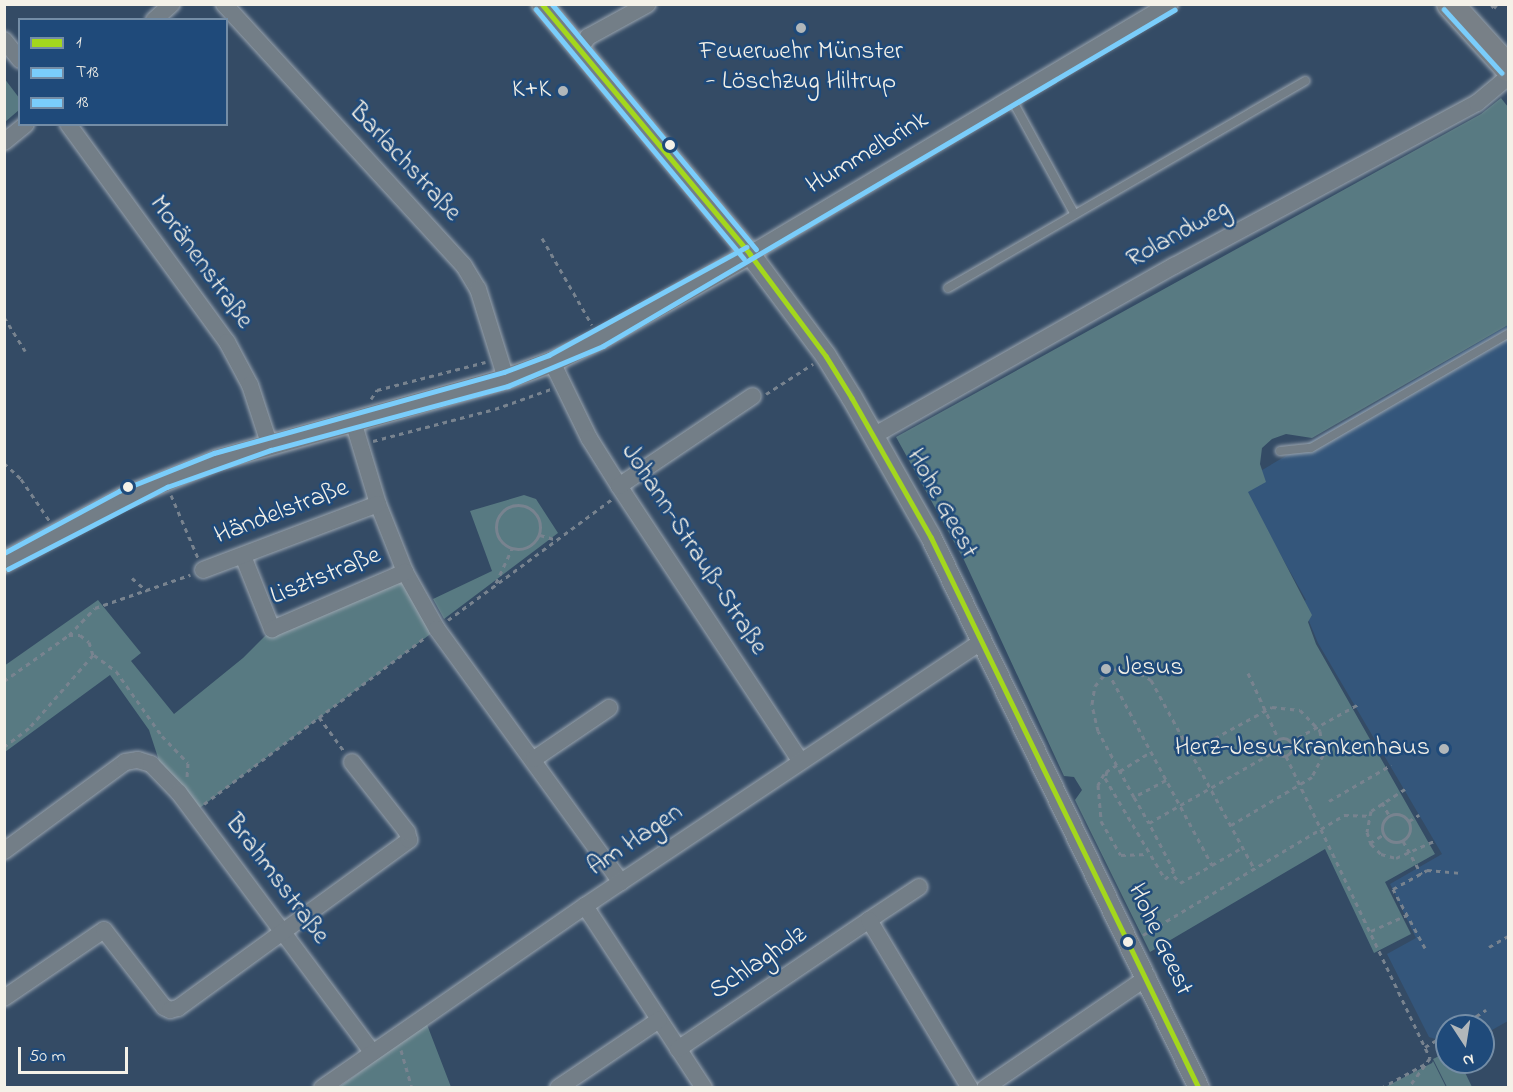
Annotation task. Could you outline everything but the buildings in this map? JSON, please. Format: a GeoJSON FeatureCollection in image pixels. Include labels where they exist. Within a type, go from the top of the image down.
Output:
{"type":"FeatureCollection","features":[{"type":"Feature","properties":{"kind":"main road"},"geometry":{"type":"LineString","coordinates":[[1450,4],[1509,68]]}},
{"type":"Feature","properties":{"kind":"street"},"geometry":{"type":"LineString","coordinates":[[156,18],[172,4]]}},
{"type":"Feature","properties":{"kind":"street","name":"Barlachstraße"},"geometry":{"type":"LineString","coordinates":[[224,4],[464,266],[478,289],[503,370]]}},
{"type":"Feature","properties":{"kind":"street","name":"Hohe Geest"},"geometry":{"type":"LineString","coordinates":[[543,4],[750,254],[818,360],[873,436],[931,537],[1148,977],[1199,1088]]}},
{"type":"Feature","properties":{"kind":"street"},"geometry":{"type":"LineString","coordinates":[[580,48],[588,38],[648,4]]}},
{"type":"Feature","properties":{"kind":"street","name":"Hummelbrink"},"geometry":{"type":"LineString","coordinates":[[750,254],[1170,4]]}},
{"type":"Feature","properties":{"kind":"street"},"geometry":{"type":"LineString","coordinates":[[4,40],[18,58]]}},
{"type":"Feature","properties":{"kind":"street","name":"Rolandweg"},"geometry":{"type":"LineString","coordinates":[[873,436],[1174,266],[1477,103],[1509,77]]}},
{"type":"Feature","properties":{"kind":"street"},"geometry":{"type":"LineString","coordinates":[[4,142],[24,126]]}},
{"type":"Feature","properties":{"kind":"street","name":"Moränenstraße"},"geometry":{"type":"LineString","coordinates":[[69,126],[227,342],[250,385],[269,443]]}},
{"type":"Feature","properties":{"kind":"street"},"geometry":{"type":"LineString","coordinates":[[4,562],[51,523],[164,480],[269,443],[353,421],[503,370],[552,362],[596,331],[750,254]]}},
{"type":"Feature","properties":{"kind":"street","name":"Johann-Strauß-Straße"},"geometry":{"type":"LineString","coordinates":[[552,362],[590,438],[621,489],[800,761]]}},
{"type":"Feature","properties":{"kind":"street"},"geometry":{"type":"LineString","coordinates":[[621,489],[753,396]]}},
{"type":"Feature","properties":{"kind":"street"},"geometry":{"type":"LineString","coordinates":[[353,421],[378,504],[405,572],[437,629],[534,759],[621,882]]}},
{"type":"Feature","properties":{"kind":"street","name":"Händelstraße"},"geometry":{"type":"LineString","coordinates":[[203,570],[378,504]]}},
{"type":"Feature","properties":{"kind":"street","name":"Lisztstraße"},"geometry":{"type":"LineString","coordinates":[[243,556],[272,629],[405,572]]}},
{"type":"Feature","properties":{"kind":"street","name":"Am Hagen"},"geometry":{"type":"LineString","coordinates":[[322,1088],[371,1051],[585,906],[983,641]]}},
{"type":"Feature","properties":{"kind":"street"},"geometry":{"type":"LineString","coordinates":[[534,759],[609,708]]}},
{"type":"Feature","properties":{"kind":"street","name":"Brahmsstraße"},"geometry":{"type":"LineString","coordinates":[[4,851],[125,762],[151,764],[179,793],[371,1051]]}},
{"type":"Feature","properties":{"kind":"street"},"geometry":{"type":"LineString","coordinates":[[4,998],[98,931],[104,930],[170,1010],[409,840],[407,832],[352,762]]}},
{"type":"Feature","properties":{"kind":"street","name":"Schlagholz"},"geometry":{"type":"LineString","coordinates":[[678,1049],[919,887]]}},
{"type":"Feature","properties":{"kind":"street"},"geometry":{"type":"LineString","coordinates":[[585,906],[704,1088]]}},
{"type":"Feature","properties":{"kind":"street"},"geometry":{"type":"LineString","coordinates":[[869,920],[970,1088]]}},
{"type":"Feature","properties":{"kind":"street"},"geometry":{"type":"LineString","coordinates":[[985,1088],[1148,977]]}},
{"type":"Feature","properties":{"kind":"street"},"geometry":{"type":"LineString","coordinates":[[558,1088],[659,1020]]}},
{"type":"Feature","properties":{"kind":"lane"},"geometry":{"type":"LineString","coordinates":[[948,288],[1305,81]]}},
{"type":"Feature","properties":{"kind":"lane"},"geometry":{"type":"LineString","coordinates":[[1011,98],[1074,213]]}},
{"type":"Feature","properties":{"kind":"lane"},"geometry":{"type":"LineString","coordinates":[[1280,451],[1311,448],[1509,334]]}},
{"type":"Feature","properties":{"kind":"path"},"geometry":{"type":"LineString","coordinates":[[1491,4],[1497,4]]}},
{"type":"Feature","properties":{"kind":"path"},"geometry":{"type":"LineString","coordinates":[[542,238],[596,331]]}},
{"type":"Feature","properties":{"kind":"path"},"geometry":{"type":"LineString","coordinates":[[4,317],[25,351]]}},
{"type":"Feature","properties":{"kind":"path"},"geometry":{"type":"LineString","coordinates":[[753,396],[762,396],[818,360]]}},
{"type":"Feature","properties":{"kind":"path"},"geometry":{"type":"LineString","coordinates":[[367,404],[377,390],[503,370]]}},
{"type":"Feature","properties":{"kind":"path"},"geometry":{"type":"LineString","coordinates":[[4,463],[21,479],[51,523]]}},
{"type":"Feature","properties":{"kind":"path"},"geometry":{"type":"LineString","coordinates":[[4,681],[69,635],[95,608],[203,570],[164,480]]}},
{"type":"Feature","properties":{"kind":"path"},"geometry":{"type":"LineString","coordinates":[[193,813],[557,540],[621,489]]}},
{"type":"Feature","properties":{"kind":"path"},"geometry":{"type":"LineString","coordinates":[[522,505],[534,510],[541,522],[540,535],[529,548],[512,549],[501,542],[496,529],[499,516],[508,507],[522,505]]}},
{"type":"Feature","properties":{"kind":"path"},"geometry":{"type":"LineString","coordinates":[[540,535],[557,540]]}},
{"type":"Feature","properties":{"kind":"path"},"geometry":{"type":"LineString","coordinates":[[496,585],[512,549]]}},
{"type":"Feature","properties":{"kind":"path"},"geometry":{"type":"LineString","coordinates":[[132,578],[147,591]]}},
{"type":"Feature","properties":{"kind":"path"},"geometry":{"type":"LineString","coordinates":[[69,635],[80,635],[88,642],[93,655],[116,671],[162,736],[188,763],[189,772],[179,793]]}},
{"type":"Feature","properties":{"kind":"path"},"geometry":{"type":"LineString","coordinates":[[4,747],[29,728],[93,655]]}},
{"type":"Feature","properties":{"kind":"path"},"geometry":{"type":"LineString","coordinates":[[1243,847],[1180,883],[1173,875],[1174,871],[1098,731],[1092,704],[1095,686],[1108,672],[1132,669],[1151,680],[1191,751],[1243,847],[1254,868]]}},
{"type":"Feature","properties":{"kind":"path"},"geometry":{"type":"LineString","coordinates":[[1108,672],[1212,865]]}},
{"type":"Feature","properties":{"kind":"path"},"geometry":{"type":"LineString","coordinates":[[1149,823],[1275,751],[1279,740],[1248,673]]}},
{"type":"Feature","properties":{"kind":"path"},"geometry":{"type":"LineString","coordinates":[[1279,740],[1290,742],[1357,705]]}},
{"type":"Feature","properties":{"kind":"path"},"geometry":{"type":"LineString","coordinates":[[1191,751],[1264,709],[1282,706],[1300,710],[1317,727],[1324,748],[1322,763],[1312,777],[1231,825]]}},
{"type":"Feature","properties":{"kind":"path"},"geometry":{"type":"LineString","coordinates":[[319,717],[352,762]]}},
{"type":"Feature","properties":{"kind":"path"},"geometry":{"type":"LineString","coordinates":[[1287,756],[1291,751],[1290,742]]}},
{"type":"Feature","properties":{"kind":"path"},"geometry":{"type":"LineString","coordinates":[[1275,751],[1287,756],[1430,1058],[1408,1088]]}},
{"type":"Feature","properties":{"kind":"path"},"geometry":{"type":"LineString","coordinates":[[1120,771],[1150,752]]}},
{"type":"Feature","properties":{"kind":"path"},"geometry":{"type":"LineString","coordinates":[[1117,765],[1099,779],[1101,821],[1120,855],[1148,854]]}},
{"type":"Feature","properties":{"kind":"path"},"geometry":{"type":"LineString","coordinates":[[1329,801],[1391,765]]}},
{"type":"Feature","properties":{"kind":"path"},"geometry":{"type":"LineString","coordinates":[[1104,774],[1162,879],[1173,875]]}},
{"type":"Feature","properties":{"kind":"path"},"geometry":{"type":"LineString","coordinates":[[1134,798],[1166,780]]}},
{"type":"Feature","properties":{"kind":"path"},"geometry":{"type":"LineString","coordinates":[[1405,789],[1382,802],[1368,816],[1370,843],[1387,857],[1410,854],[1434,841]]}},
{"type":"Feature","properties":{"kind":"path"},"geometry":{"type":"LineString","coordinates":[[1382,802],[1389,815]]}},
{"type":"Feature","properties":{"kind":"path"},"geometry":{"type":"LineString","coordinates":[[1142,935],[1320,828],[1349,813],[1368,816]]}},
{"type":"Feature","properties":{"kind":"path"},"geometry":{"type":"LineString","coordinates":[[1398,814],[1409,821],[1410,833],[1402,841],[1390,842],[1383,835],[1382,823],[1389,815],[1398,814]]}},
{"type":"Feature","properties":{"kind":"path"},"geometry":{"type":"LineString","coordinates":[[1409,821],[1419,814]]}},
{"type":"Feature","properties":{"kind":"path"},"geometry":{"type":"LineString","coordinates":[[1370,843],[1383,835]]}},
{"type":"Feature","properties":{"kind":"path"},"geometry":{"type":"LineString","coordinates":[[1402,841],[1421,874]]}},
{"type":"Feature","properties":{"kind":"path"},"geometry":{"type":"LineString","coordinates":[[1425,948],[1393,889],[1427,870],[1460,873]]}},
{"type":"Feature","properties":{"kind":"path"},"geometry":{"type":"LineString","coordinates":[[1371,932],[1407,915]]}},
{"type":"Feature","properties":{"kind":"path"},"geometry":{"type":"LineString","coordinates":[[1489,947],[1509,936]]}},
{"type":"Feature","properties":{"kind":"path"},"geometry":{"type":"LineString","coordinates":[[1480,1014],[1486,1010]]}},
{"type":"Feature","properties":{"kind":"path"},"geometry":{"type":"LineString","coordinates":[[397,1034],[412,1088]]}},
{"type":"Feature","properties":{"kind":"path"},"geometry":{"type":"LineString","coordinates":[[1425,1047],[1435,1041]]}},
{"type":"Feature","properties":{"kind":"path"},"geometry":{"type":"LineString","coordinates":[[1381,1088],[1426,1063]]}},
{"type":"Feature","properties":{"kind":"shaded area","name":"Herz-Jesu-Krankenhaus"},"geometry":{"type":"Polygon","coordinates":[[[1508,325],[1508,1021],[1495,1028],[1495,1014],[1435,1014],[1435,1039],[1429,1037],[1387,954],[1416,938],[1390,884],[1442,854],[1318,643],[1301,602],[1306,600],[1240,483],[1508,325]]]}},
{"type":"Feature","properties":{"kind":"green space"},"geometry":{"type":"Polygon","coordinates":[[[4,78],[18,96],[18,111],[5,122],[4,78]]]}},
{"type":"Feature","properties":{"kind":"green space"},"geometry":{"type":"Polygon","coordinates":[[[1501,98],[1508,107],[1508,325],[1312,438],[1286,434],[1272,439],[1262,448],[1260,464],[1266,482],[1248,492],[1312,615],[1308,622],[1316,644],[1435,854],[1385,882],[1411,934],[1374,953],[1325,849],[1150,952],[1075,800],[1082,790],[1074,777],[1064,776],[964,560],[896,437],[1481,114],[1501,98]]]}},
{"type":"Feature","properties":{"kind":"green space"},"geometry":{"type":"Polygon","coordinates":[[[524,495],[536,499],[558,533],[444,619],[433,599],[492,571],[470,511],[524,495]]]}},
{"type":"Feature","properties":{"kind":"green space"},"geometry":{"type":"Polygon","coordinates":[[[405,572],[437,629],[193,813],[163,773],[149,730],[110,675],[5,752],[4,666],[98,600],[141,653],[131,661],[174,714],[243,658],[272,629],[405,572]]]}},
{"type":"Feature","properties":{"kind":"green space"},"geometry":{"type":"Polygon","coordinates":[[[426,1022],[451,1087],[338,1088],[376,1060],[426,1022]]]}},
{"type":"Feature","properties":{"kind":"green space"},"geometry":{"type":"Polygon","coordinates":[[[1433,1061],[1435,1065],[1435,1074],[1440,1074],[1446,1087],[1385,1087],[1433,1061]]]}},
{"type":"Feature","properties":{"kind":"green space"},"geometry":{"type":"Polygon","coordinates":[[[1440,1074],[1466,1074],[1472,1087],[1447,1087],[1440,1074]]]}},
{"type":"Feature","properties":{"kind":"transit line","name":"1"},"geometry":{"type":"LineString","coordinates":[[542,4],[750,254],[826,356],[852,398],[931,537],[1199,1088]]}},
{"type":"Feature","properties":{"kind":"transit line","name":"18"},"geometry":{"type":"LineString","coordinates":[[552,4],[756,249]]}},
{"type":"Feature","properties":{"kind":"transit line","name":"T18"},"geometry":{"type":"LineString","coordinates":[[536,9],[744,259]]}},
{"type":"Feature","properties":{"kind":"transit line","name":"T18"},"geometry":{"type":"LineString","coordinates":[[1444,9],[1502,73]]}},
{"type":"Feature","properties":{"kind":"transit line","name":"T18"},"geometry":{"type":"LineString","coordinates":[[8,569],[167,487],[271,450],[508,386],[603,346],[1174,10]]}},
{"type":"Feature","properties":{"kind":"transit line","name":"18"},"geometry":{"type":"LineString","coordinates":[[4,553],[119,491],[214,453],[504,372],[549,355],[746,247]]}},
{"type":"Feature","properties":{"kind":"place","name":"Feuerwehr Münster - Löschzug Hiltrup"},"geometry":{"type":"Point","coordinates":[801,28]}},
{"type":"Feature","properties":{"kind":"place","name":"K+K"},"geometry":{"type":"Point","coordinates":[563,91]}},
{"type":"Feature","properties":{"kind":"place","name":"Jesus"},"geometry":{"type":"Point","coordinates":[1106,669]}},
{"type":"Feature","properties":{"kind":"place","name":"Herz-Jesu-Krankenhaus"},"geometry":{"type":"Point","coordinates":[1444,749]}}]}
